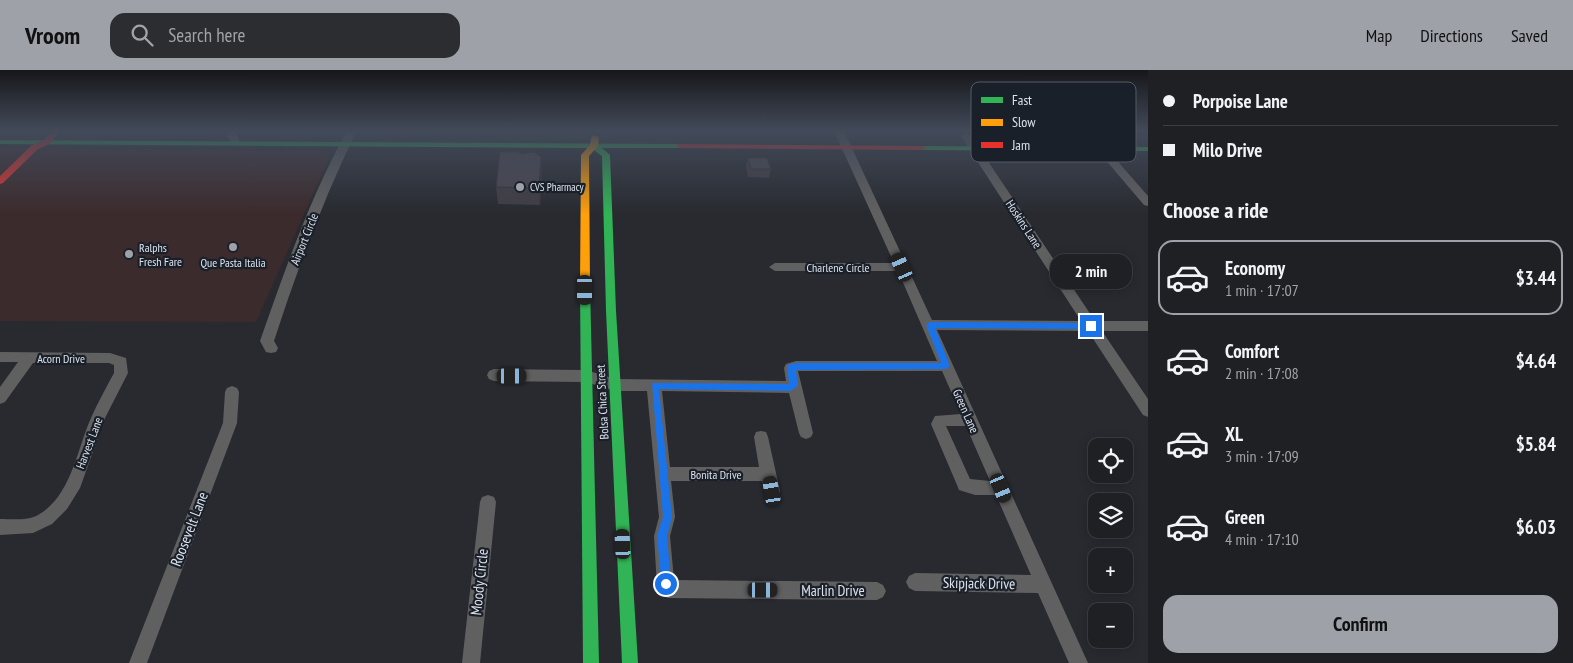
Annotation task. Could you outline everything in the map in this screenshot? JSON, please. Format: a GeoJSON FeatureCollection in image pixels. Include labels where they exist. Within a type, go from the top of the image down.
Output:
{"type":"FeatureCollection","features":[{"type":"Feature","properties":{"kind":"main road"},"geometry":{"type":"LineString","coordinates":[[0,181],[23,159]]}},
{"type":"Feature","properties":{"kind":"main road"},"geometry":{"type":"LineString","coordinates":[[0,191],[21,175],[37,159]]}},
{"type":"Feature","properties":{"kind":"main road","name":"Bolsa Chica Street"},"geometry":{"type":"LineString","coordinates":[[585,159],[597,270],[615,385],[630,663]]}},
{"type":"Feature","properties":{"kind":"main road","name":"Bolsa Chica Street"},"geometry":{"type":"LineString","coordinates":[[591,663],[586,376],[606,159]]}},
{"type":"Feature","properties":{"kind":"street","name":"Airport Circle"},"geometry":{"type":"LineString","coordinates":[[271,348],[267,341],[286,285],[337,159]]}},
{"type":"Feature","properties":{"kind":"street","name":"Green Lane"},"geometry":{"type":"LineString","coordinates":[[852,159],[930,325],[946,366],[1079,663]]}},
{"type":"Feature","properties":{"kind":"street","name":"Hoskins Lane"},"geometry":{"type":"LineString","coordinates":[[983,162],[1148,412]]}},
{"type":"Feature","properties":{"kind":"street"},"geometry":{"type":"LineString","coordinates":[[1113,162],[1148,203]]}},
{"type":"Feature","properties":{"kind":"street","name":"Charlene Circle"},"geometry":{"type":"LineString","coordinates":[[775,267],[902,267]]}},
{"type":"Feature","properties":{"kind":"street"},"geometry":{"type":"LineString","coordinates":[[930,325],[1148,326]]}},
{"type":"Feature","properties":{"kind":"street","name":"Acorn Drive"},"geometry":{"type":"LineString","coordinates":[[0,358],[110,358],[121,362]]}},
{"type":"Feature","properties":{"kind":"street"},"geometry":{"type":"LineString","coordinates":[[0,398],[28,358]]}},
{"type":"Feature","properties":{"kind":"street","name":"Harvest Lane"},"geometry":{"type":"LineString","coordinates":[[0,527],[33,525],[46,519],[61,504],[72,488],[98,418],[121,373],[121,362]]}},
{"type":"Feature","properties":{"kind":"street"},"geometry":{"type":"LineString","coordinates":[[806,433],[790,371],[791,368],[796,366],[946,366]]}},
{"type":"Feature","properties":{"kind":"street"},"geometry":{"type":"LineString","coordinates":[[494,375],[586,376],[615,385],[794,386]]}},
{"type":"Feature","properties":{"kind":"street"},"geometry":{"type":"LineString","coordinates":[[654,386],[662,474]]}},
{"type":"Feature","properties":{"kind":"street","name":"Roosevelt Lane"},"geometry":{"type":"LineString","coordinates":[[138,663],[230,423],[232,392]]}},
{"type":"Feature","properties":{"kind":"street"},"geometry":{"type":"LineString","coordinates":[[970,420],[942,420],[938,422],[965,484],[975,488],[1001,488]]}},
{"type":"Feature","properties":{"kind":"street"},"geometry":{"type":"LineString","coordinates":[[761,437],[772,491]]}},
{"type":"Feature","properties":{"kind":"street","name":"Bonita Drive"},"geometry":{"type":"LineString","coordinates":[[662,474],[769,474]]}},
{"type":"Feature","properties":{"kind":"street","name":"Marlin Drive"},"geometry":{"type":"LineString","coordinates":[[662,474],[668,517],[662,536],[666,587],[668,589],[877,591]]}},
{"type":"Feature","properties":{"kind":"street","name":"Moody Circle"},"geometry":{"type":"LineString","coordinates":[[471,663],[488,502]]}},
{"type":"Feature","properties":{"kind":"street","name":"Skipjack Drive"},"geometry":{"type":"LineString","coordinates":[[915,582],[1043,584]]}},
{"type":"Feature","properties":{"kind":"shaded area"},"geometry":{"type":"Polygon","coordinates":[[[0,159],[329,159],[256,322],[0,321],[0,159]]]}},
{"type":"Feature","properties":{"kind":"building"},"geometry":{"type":"Polygon","coordinates":[[[499,159],[541,159],[539,188],[496,187],[499,159]]]}},
{"type":"Feature","properties":{"kind":"building"},"geometry":{"type":"Polygon","coordinates":[[[748,159],[767,159],[771,169],[751,169],[748,159]]]}},
{"type":"Feature","properties":{"kind":"traffic: fast"},"geometry":{"type":"LineString","coordinates":[[606,159],[611,311],[630,663]]}},
{"type":"Feature","properties":{"kind":"traffic: fast"},"geometry":{"type":"LineString","coordinates":[[585,286],[591,663]]}},
{"type":"Feature","properties":{"kind":"traffic: slow"},"geometry":{"type":"LineString","coordinates":[[585,159],[585,286]]}},
{"type":"Feature","properties":{"kind":"traffic: jam"},"geometry":{"type":"LineString","coordinates":[[0,181],[23,159]]}},
{"type":"Feature","properties":{"kind":"place","name":"CVS Pharmacy"},"geometry":{"type":"Point","coordinates":[520,187]}},
{"type":"Feature","properties":{"kind":"place","name":"Que Pasta Italia"},"geometry":{"type":"Point","coordinates":[233,247]}},
{"type":"Feature","properties":{"kind":"place","name":"Ralphs Fresh Fare"},"geometry":{"type":"Point","coordinates":[129,254]}},
{"type":"Feature","properties":{"kind":"route"},"geometry":{"type":"LineString","coordinates":[[666,584],[662,536],[668,517],[654,386],[790,387],[794,386],[790,371],[791,368],[796,366],[946,366],[930,325],[1091,326]]}}]}
